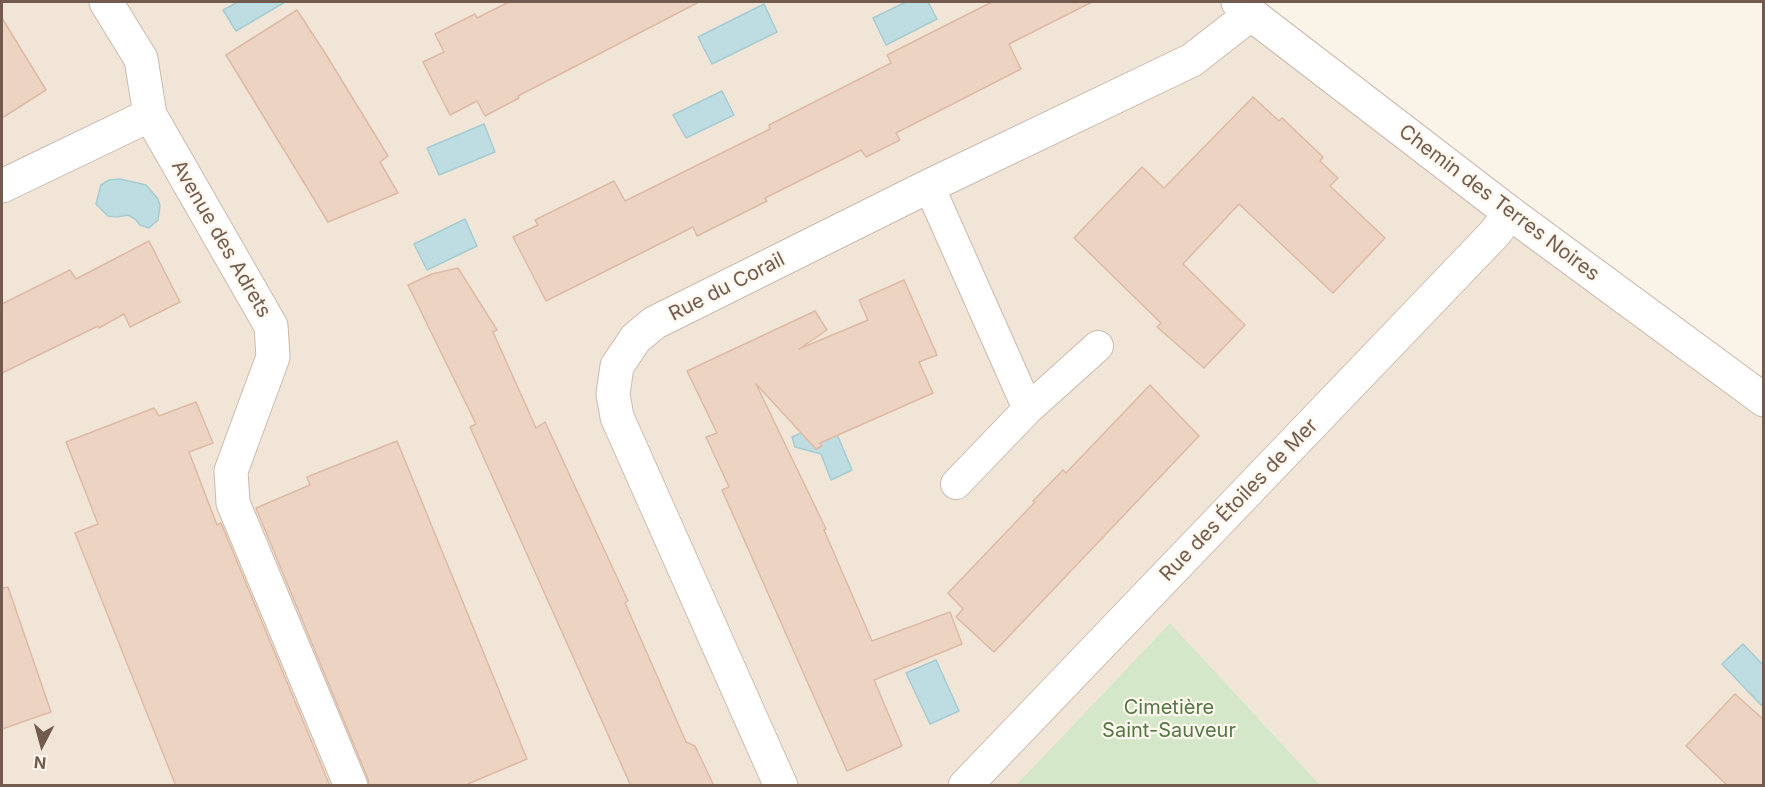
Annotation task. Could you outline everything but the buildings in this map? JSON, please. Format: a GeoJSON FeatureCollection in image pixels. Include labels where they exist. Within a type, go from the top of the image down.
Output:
{"type":"FeatureCollection","features":[{"type":"Feature","properties":{"kind":"street","name":"Avenue des Adrets"},"geometry":{"type":"LineString","coordinates":[[118,6],[141,59],[150,115],[270,326],[273,357],[231,471],[233,504],[351,786]]}},
{"type":"Feature","properties":{"kind":"street","name":"Rue du Corail"},"geometry":{"type":"LineString","coordinates":[[781,786],[617,417],[613,394],[618,366],[636,338],[654,323],[929,186],[1192,60],[1245,8]]}},
{"type":"Feature","properties":{"kind":"street","name":"Chemin des Terres Noires"},"geometry":{"type":"LineString","coordinates":[[1245,8],[1510,213],[1764,400]]}},
{"type":"Feature","properties":{"kind":"street"},"geometry":{"type":"LineString","coordinates":[[2,186],[150,115]]}},
{"type":"Feature","properties":{"kind":"street","name":"Rue des Étoiles de Mer"},"geometry":{"type":"LineString","coordinates":[[965,786],[1495,233],[1510,213]]}},
{"type":"Feature","properties":{"kind":"lane"},"geometry":{"type":"LineString","coordinates":[[929,186],[1028,409]]}},
{"type":"Feature","properties":{"kind":"lane"},"geometry":{"type":"LineString","coordinates":[[956,484],[1028,409],[1098,346]]}},
{"type":"Feature","properties":{"kind":"shaded area"},"geometry":{"type":"Polygon","coordinates":[[[2,2],[1239,2],[1510,213],[1763,377],[1763,785],[1320,785],[1170,623],[1016,785],[2,785],[2,2]]]}},
{"type":"Feature","properties":{"kind":"green space","name":"Cimetière Saint-Sauveur"},"geometry":{"type":"Polygon","coordinates":[[[1170,623],[1320,785],[1016,785],[1170,623]]]}},
{"type":"Feature","properties":{"kind":"water"},"geometry":{"type":"Polygon","coordinates":[[[238,2],[285,2],[236,31],[223,10],[238,2]]]}},
{"type":"Feature","properties":{"kind":"water"},"geometry":{"type":"Polygon","coordinates":[[[906,2],[928,2],[937,19],[886,45],[873,18],[906,2]]]}},
{"type":"Feature","properties":{"kind":"water"},"geometry":{"type":"Polygon","coordinates":[[[764,4],[777,32],[712,64],[698,37],[764,4]]]}},
{"type":"Feature","properties":{"kind":"water"},"geometry":{"type":"Polygon","coordinates":[[[722,91],[734,115],[686,138],[673,115],[722,91]]]}},
{"type":"Feature","properties":{"kind":"water"},"geometry":{"type":"Polygon","coordinates":[[[484,124],[495,152],[439,175],[427,148],[484,124]]]}},
{"type":"Feature","properties":{"kind":"water"},"geometry":{"type":"Polygon","coordinates":[[[120,179],[146,185],[158,199],[160,206],[158,220],[149,228],[140,225],[128,215],[108,216],[96,204],[101,185],[109,180],[120,179]]]}},
{"type":"Feature","properties":{"kind":"water"},"geometry":{"type":"Polygon","coordinates":[[[465,219],[477,246],[427,270],[414,244],[465,219]]]}},
{"type":"Feature","properties":{"kind":"water"},"geometry":{"type":"Polygon","coordinates":[[[831,420],[852,470],[831,480],[821,454],[795,447],[792,437],[831,420]]]}},
{"type":"Feature","properties":{"kind":"water"},"geometry":{"type":"Polygon","coordinates":[[[1743,644],[1763,665],[1763,703],[1761,705],[1722,664],[1743,644]]]}},
{"type":"Feature","properties":{"kind":"water"},"geometry":{"type":"Polygon","coordinates":[[[936,660],[959,711],[930,724],[906,673],[936,660]]]}}]}
